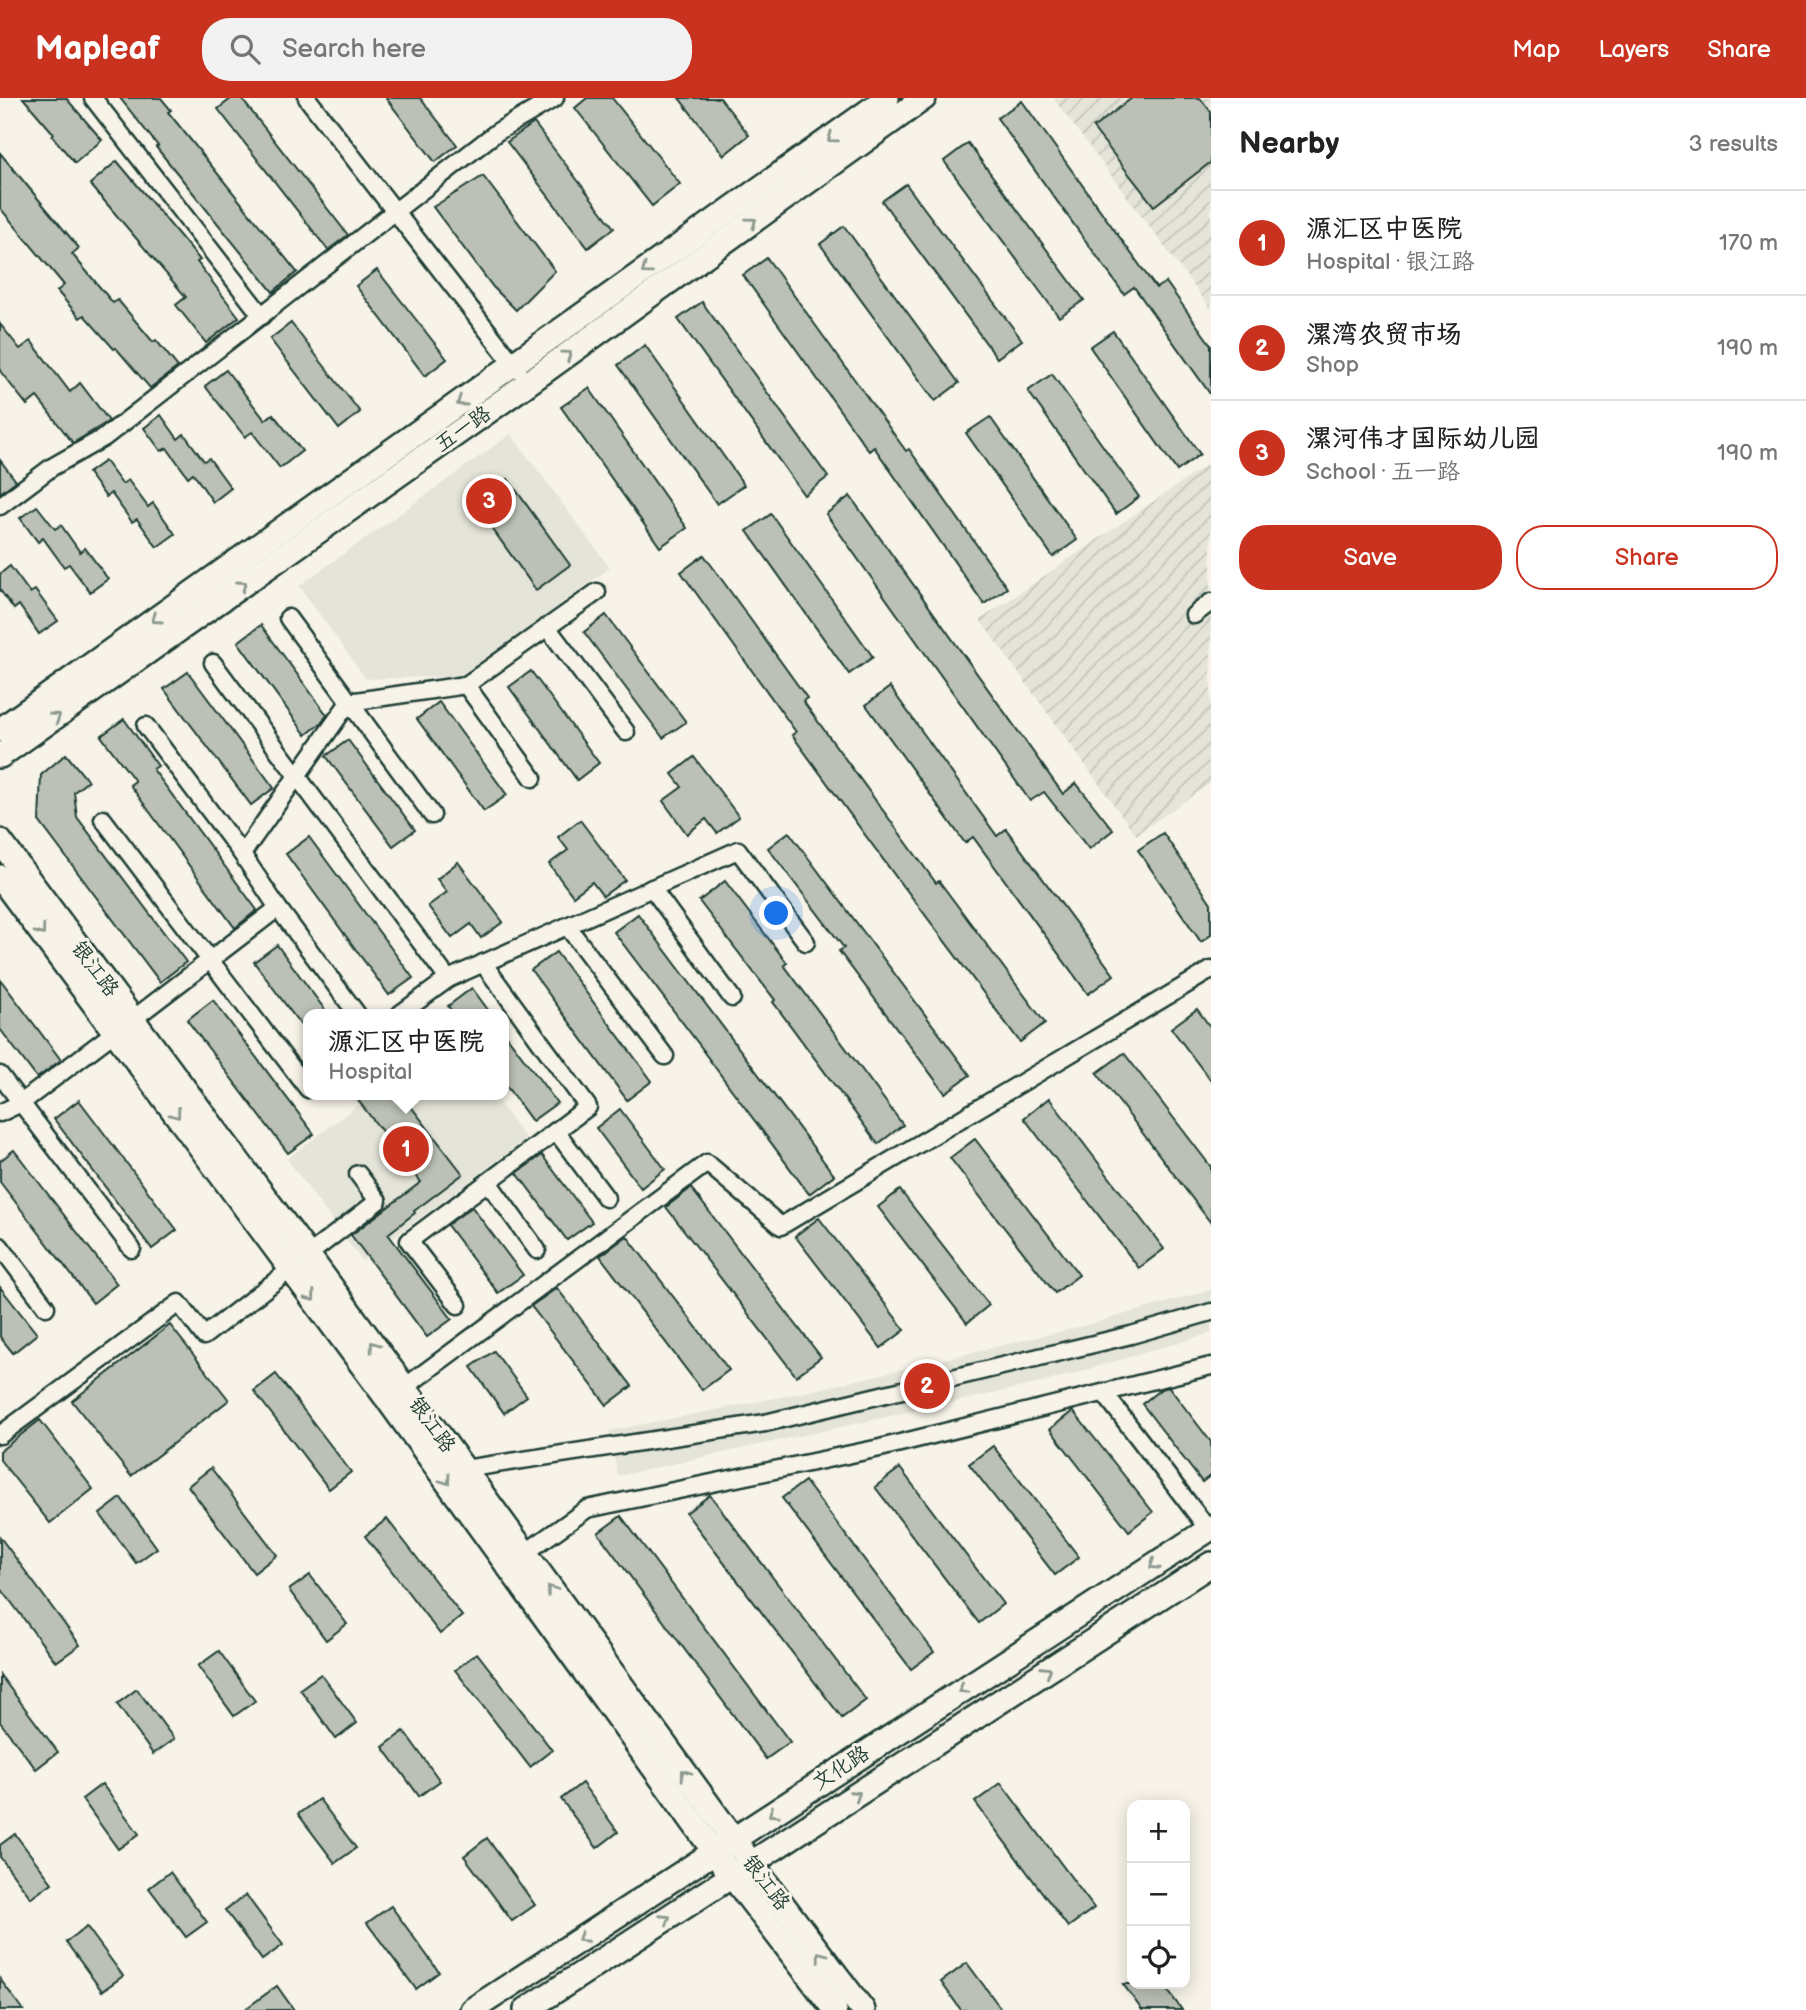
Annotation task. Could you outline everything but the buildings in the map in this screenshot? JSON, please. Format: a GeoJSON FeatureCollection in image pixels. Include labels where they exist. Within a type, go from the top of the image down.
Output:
{"type":"FeatureCollection","features":[{"type":"Feature","properties":{"kind":"street"},"geometry":{"type":"LineString","coordinates":[[93,98],[262,316]]}},
{"type":"Feature","properties":{"kind":"street"},"geometry":{"type":"LineString","coordinates":[[307,98],[528,383]]}},
{"type":"Feature","properties":{"kind":"street"},"geometry":{"type":"LineString","coordinates":[[0,506],[52,467],[105,437],[497,132],[555,98]]}},
{"type":"Feature","properties":{"kind":"street","name":"五一路"},"geometry":{"type":"LineString","coordinates":[[0,730],[887,98]]}},
{"type":"Feature","properties":{"kind":"street","name":"五一路"},"geometry":{"type":"LineString","coordinates":[[0,756],[528,383],[924,98]]}},
{"type":"Feature","properties":{"kind":"street"},"geometry":{"type":"LineString","coordinates":[[242,854],[349,702],[466,685],[597,592]]}},
{"type":"Feature","properties":{"kind":"street"},"geometry":{"type":"LineString","coordinates":[[1194,615],[1211,602]]}},
{"type":"Feature","properties":{"kind":"street"},"geometry":{"type":"LineString","coordinates":[[288,618],[432,815]]}},
{"type":"Feature","properties":{"kind":"street"},"geometry":{"type":"LineString","coordinates":[[547,627],[625,732]]}},
{"type":"Feature","properties":{"kind":"street"},"geometry":{"type":"LineString","coordinates":[[213,663],[448,979]]}},
{"type":"Feature","properties":{"kind":"street"},"geometry":{"type":"LineString","coordinates":[[466,685],[533,778]]}},
{"type":"Feature","properties":{"kind":"street"},"geometry":{"type":"LineString","coordinates":[[146,726],[353,1009]]}},
{"type":"Feature","properties":{"kind":"street"},"geometry":{"type":"LineString","coordinates":[[103,819],[303,1081]]}},
{"type":"Feature","properties":{"kind":"street","name":"银江路"},"geometry":{"type":"LineString","coordinates":[[0,841],[124,1026],[300,1262],[742,1869],[835,2010]]}},
{"type":"Feature","properties":{"kind":"street"},"geometry":{"type":"LineString","coordinates":[[407,1009],[448,979],[738,850],[806,942]]}},
{"type":"Feature","properties":{"kind":"street","name":"银江路"},"geometry":{"type":"LineString","coordinates":[[0,877],[124,1026]]}},
{"type":"Feature","properties":{"kind":"street"},"geometry":{"type":"LineString","coordinates":[[652,888],[732,998]]}},
{"type":"Feature","properties":{"kind":"street"},"geometry":{"type":"LineString","coordinates":[[0,1113],[21,1103],[278,908]]}},
{"type":"Feature","properties":{"kind":"street"},"geometry":{"type":"LineString","coordinates":[[567,926],[665,1056]]}},
{"type":"Feature","properties":{"kind":"street"},"geometry":{"type":"LineString","coordinates":[[458,1306],[409,1241],[588,1107],[483,963]]}},
{"type":"Feature","properties":{"kind":"street"},"geometry":{"type":"LineString","coordinates":[[396,1394],[707,1163],[781,1226],[1211,970]]}},
{"type":"Feature","properties":{"kind":"street"},"geometry":{"type":"LineString","coordinates":[[0,1075],[132,1249]]}},
{"type":"Feature","properties":{"kind":"street"},"geometry":{"type":"LineString","coordinates":[[556,1131],[606,1198]]}},
{"type":"Feature","properties":{"kind":"street"},"geometry":{"type":"LineString","coordinates":[[0,1435],[180,1303],[204,1336],[379,1201],[358,1174]]}},
{"type":"Feature","properties":{"kind":"street"},"geometry":{"type":"LineString","coordinates":[[488,1182],[537,1250]]}},
{"type":"Feature","properties":{"kind":"street"},"geometry":{"type":"LineString","coordinates":[[0,1246],[46,1307]]}},
{"type":"Feature","properties":{"kind":"street"},"geometry":{"type":"LineString","coordinates":[[464,1469],[765,1423],[1131,1335],[1211,1312]]}},
{"type":"Feature","properties":{"kind":"street"},"geometry":{"type":"LineString","coordinates":[[516,1559],[587,1509],[880,1448],[1211,1366]]}},
{"type":"Feature","properties":{"kind":"street"},"geometry":{"type":"LineString","coordinates":[[1104,1393],[1210,1528]]}},
{"type":"Feature","properties":{"kind":"street","name":"银江路"},"geometry":{"type":"LineString","coordinates":[[396,1394],[464,1469],[516,1559]]}},
{"type":"Feature","properties":{"kind":"street","name":"文化路"},"geometry":{"type":"LineString","coordinates":[[472,2010],[1210,1528]]}},
{"type":"Feature","properties":{"kind":"street","name":"文化路"},"geometry":{"type":"LineString","coordinates":[[526,2010],[1211,1564]]}},
{"type":"Feature","properties":{"kind":"street","name":"银江路"},"geometry":{"type":"LineString","coordinates":[[742,1869],[863,2010]]}},
{"type":"Feature","properties":{"kind":"shaded area"},"geometry":{"type":"Polygon","coordinates":[[[1053,98],[1211,98],[1211,309],[1053,98]]]}},
{"type":"Feature","properties":{"kind":"shaded area"},"geometry":{"type":"Polygon","coordinates":[[[511,434],[610,568],[462,676],[366,679],[299,586],[511,434]]]}},
{"type":"Feature","properties":{"kind":"shaded area"},"geometry":{"type":"Polygon","coordinates":[[[1211,462],[1211,783],[1136,835],[980,620],[1211,462]]]}},
{"type":"Feature","properties":{"kind":"shaded area"},"geometry":{"type":"Polygon","coordinates":[[[364,1100],[497,1100],[526,1139],[362,1261],[287,1159],[364,1100]]]}},
{"type":"Feature","properties":{"kind":"shaded area"},"geometry":{"type":"Polygon","coordinates":[[[1211,1290],[1211,1333],[1045,1382],[618,1476],[609,1431],[811,1391],[1083,1326],[1211,1290]]]}},
{"type":"Feature","properties":{"kind":"place","name":"漯河伟才国际幼儿园"},"geometry":{"type":"Point","coordinates":[489,501]}},
{"type":"Feature","properties":{"kind":"place","name":"源汇区中医院"},"geometry":{"type":"Point","coordinates":[406,1149]}},
{"type":"Feature","properties":{"kind":"place","name":"漯湾农贸市场"},"geometry":{"type":"Point","coordinates":[927,1386]}}]}
